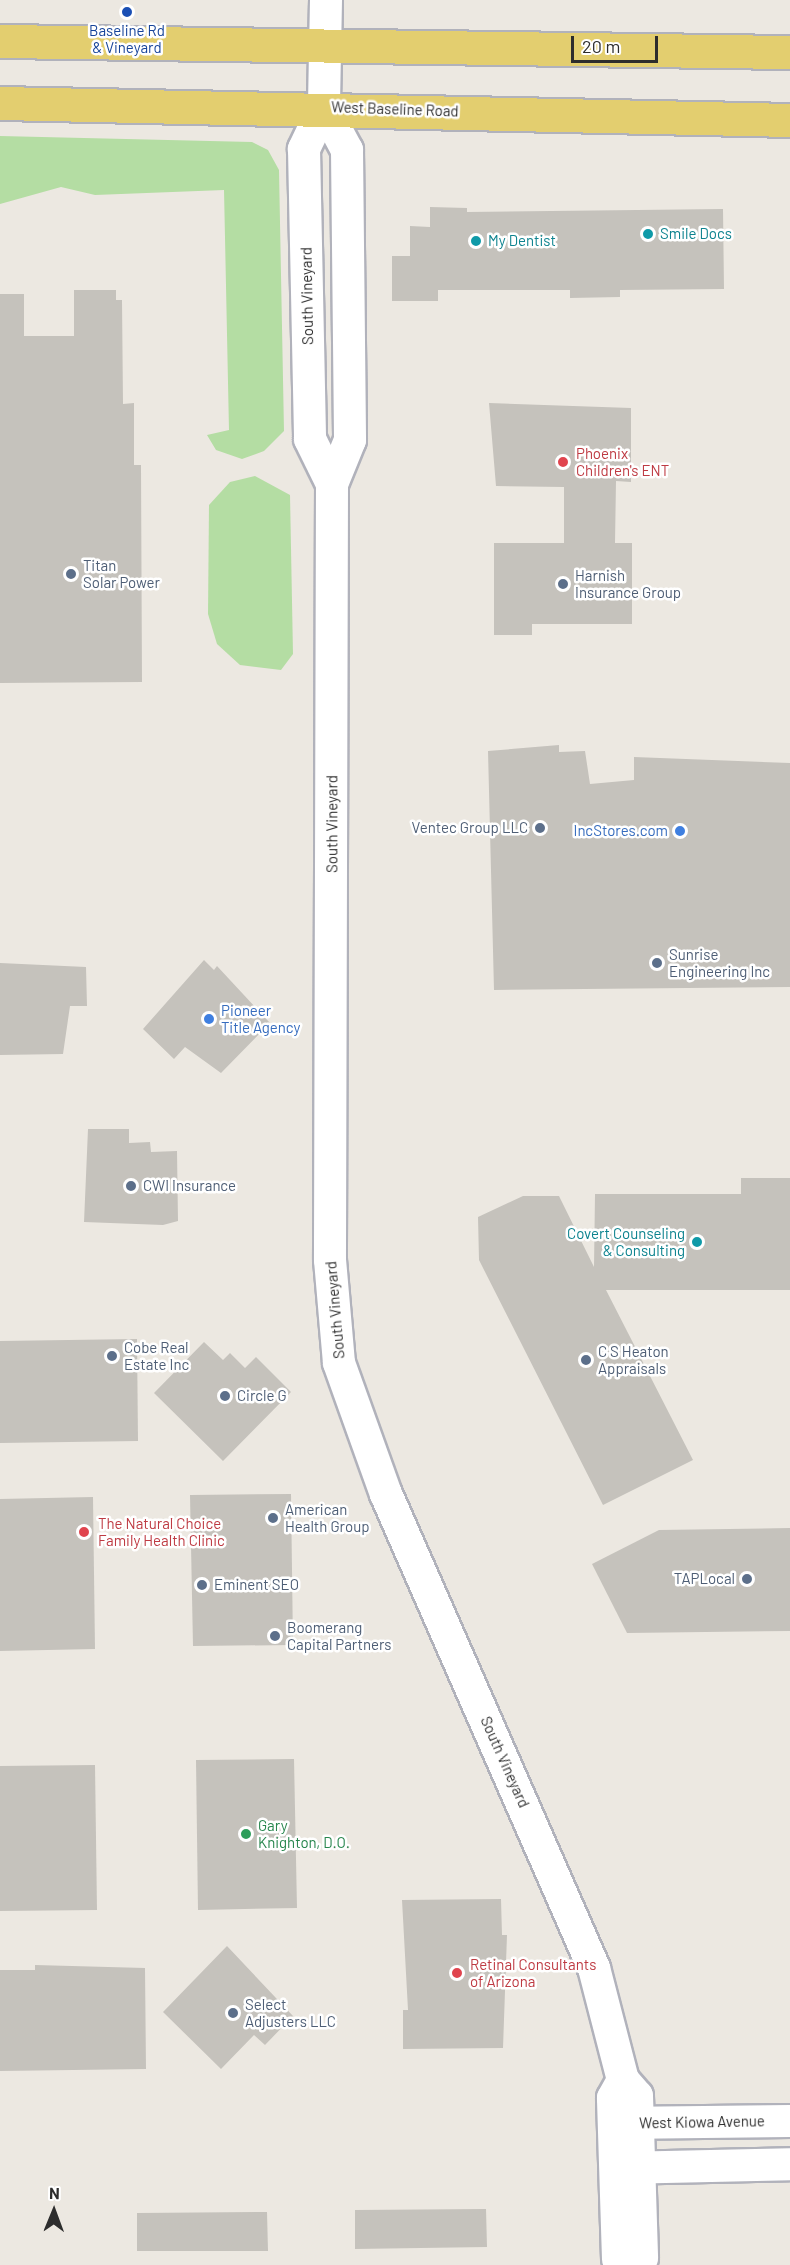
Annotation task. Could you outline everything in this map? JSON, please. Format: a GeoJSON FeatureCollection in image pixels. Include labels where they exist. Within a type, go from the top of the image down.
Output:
{"type":"FeatureCollection","features":[{"type":"Feature","properties":{"kind":"main road"},"geometry":{"type":"LineString","coordinates":[[0,41],[790,52]]}},
{"type":"Feature","properties":{"kind":"main road","name":"West Baseline Road"},"geometry":{"type":"LineString","coordinates":[[0,103],[324,107],[790,120]]}},
{"type":"Feature","properties":{"kind":"street","name":"South Vineyard"},"geometry":{"type":"LineString","coordinates":[[326,0],[324,107],[304,149],[310,439],[332,484]]}},
{"type":"Feature","properties":{"kind":"street","name":"South Vineyard"},"geometry":{"type":"LineString","coordinates":[[324,107],[346,150],[347,167],[350,440],[332,484],[330,1260],[339,1363],[386,1494],[594,1968],[623,2080],[613,2097],[626,2123],[630,2259]]}},
{"type":"Feature","properties":{"kind":"street","name":"West Kiowa Avenue"},"geometry":{"type":"LineString","coordinates":[[626,2123],[790,2121]]}},
{"type":"Feature","properties":{"kind":"street"},"geometry":{"type":"LineString","coordinates":[[627,2168],[790,2164]]}},
{"type":"Feature","properties":{"kind":"green space"},"geometry":{"type":"Polygon","coordinates":[[[0,136],[252,142],[268,150],[279,170],[284,431],[264,451],[242,459],[216,450],[207,435],[229,430],[224,190],[95,195],[61,187],[0,204],[0,136]]]}},
{"type":"Feature","properties":{"kind":"green space"},"geometry":{"type":"Polygon","coordinates":[[[255,476],[290,495],[293,654],[281,670],[240,665],[217,644],[208,614],[209,505],[230,482],[255,476]]]}},
{"type":"Feature","properties":{"kind":"building"},"geometry":{"type":"Polygon","coordinates":[[[430,207],[467,208],[467,212],[723,209],[724,289],[620,290],[620,297],[570,298],[570,290],[438,290],[438,301],[392,301],[392,256],[410,256],[410,226],[430,227],[430,207]]]}},
{"type":"Feature","properties":{"kind":"building","name":"Titan Solar Power"},"geometry":{"type":"Polygon","coordinates":[[[74,290],[116,290],[116,300],[122,300],[123,404],[134,403],[134,465],[141,465],[142,682],[0,683],[0,294],[24,294],[24,336],[74,336],[74,290]]]}},
{"type":"Feature","properties":{"kind":"building"},"geometry":{"type":"Polygon","coordinates":[[[489,403],[631,408],[631,482],[616,481],[615,543],[632,543],[632,624],[532,624],[532,635],[494,635],[494,543],[564,543],[564,487],[496,486],[489,403]]]}},
{"type":"Feature","properties":{"kind":"building"},"geometry":{"type":"Polygon","coordinates":[[[559,745],[559,752],[585,751],[590,784],[634,780],[634,757],[790,763],[790,987],[494,990],[488,751],[559,745]]]}},
{"type":"Feature","properties":{"kind":"building","name":"Pioneer Title Agency"},"geometry":{"type":"Polygon","coordinates":[[[204,960],[214,970],[217,966],[270,1023],[221,1073],[185,1047],[174,1059],[143,1029],[204,960]]]}},
{"type":"Feature","properties":{"kind":"building"},"geometry":{"type":"Polygon","coordinates":[[[0,963],[86,967],[87,1006],[70,1006],[63,1054],[0,1055],[0,963]]]}},
{"type":"Feature","properties":{"kind":"building","name":"CWI Insurance"},"geometry":{"type":"Polygon","coordinates":[[[88,1129],[129,1129],[129,1143],[150,1142],[151,1152],[177,1151],[178,1221],[163,1225],[84,1222],[88,1129]]]}},
{"type":"Feature","properties":{"kind":"building","name":"C S Heaton Appraisals"},"geometry":{"type":"Polygon","coordinates":[[[741,1178],[790,1178],[790,1290],[606,1290],[693,1460],[603,1505],[479,1260],[478,1217],[523,1196],[559,1196],[594,1267],[595,1194],[741,1194],[741,1178]]]}},
{"type":"Feature","properties":{"kind":"building"},"geometry":{"type":"Polygon","coordinates":[[[137,1339],[138,1441],[0,1443],[0,1341],[137,1339]]]}},
{"type":"Feature","properties":{"kind":"building","name":"Circle G"},"geometry":{"type":"Polygon","coordinates":[[[204,1342],[223,1360],[230,1353],[245,1368],[256,1357],[291,1392],[223,1461],[154,1393],[204,1342]]]}},
{"type":"Feature","properties":{"kind":"building"},"geometry":{"type":"Polygon","coordinates":[[[291,1494],[293,1645],[193,1646],[190,1495],[291,1494]]]}},
{"type":"Feature","properties":{"kind":"building"},"geometry":{"type":"Polygon","coordinates":[[[93,1497],[95,1649],[0,1651],[0,1499],[93,1497]]]}},
{"type":"Feature","properties":{"kind":"building"},"geometry":{"type":"Polygon","coordinates":[[[790,1528],[790,1631],[627,1633],[592,1564],[659,1530],[790,1528]]]}},
{"type":"Feature","properties":{"kind":"building","name":"Gary Knighton, D.O."},"geometry":{"type":"Polygon","coordinates":[[[294,1759],[297,1908],[198,1910],[196,1760],[294,1759]]]}},
{"type":"Feature","properties":{"kind":"building"},"geometry":{"type":"Polygon","coordinates":[[[95,1765],[97,1910],[0,1911],[0,1766],[95,1765]]]}},
{"type":"Feature","properties":{"kind":"building","name":"Retinal Consultants of Arizona"},"geometry":{"type":"Polygon","coordinates":[[[501,1899],[502,1935],[507,1935],[503,2048],[403,2049],[403,2010],[408,2010],[402,1900],[501,1899]]]}},
{"type":"Feature","properties":{"kind":"building","name":"Select Adjusters LLC"},"geometry":{"type":"Polygon","coordinates":[[[227,1946],[293,2016],[265,2045],[254,2035],[221,2069],[163,2012],[227,1946]]]}},
{"type":"Feature","properties":{"kind":"building"},"geometry":{"type":"Polygon","coordinates":[[[35,1965],[145,1968],[146,2069],[0,2071],[0,1970],[35,1970],[35,1965]]]}},
{"type":"Feature","properties":{"kind":"building"},"geometry":{"type":"Polygon","coordinates":[[[486,2209],[487,2247],[355,2249],[355,2210],[486,2209]]]}},
{"type":"Feature","properties":{"kind":"building"},"geometry":{"type":"Polygon","coordinates":[[[267,2212],[268,2251],[137,2251],[137,2213],[267,2212]]]}},
{"type":"Feature","properties":{"kind":"place","name":"Baseline Rd & Vineyard"},"geometry":{"type":"Point","coordinates":[127,12]}},
{"type":"Feature","properties":{"kind":"place","name":"Smile Docs"},"geometry":{"type":"Point","coordinates":[648,234]}},
{"type":"Feature","properties":{"kind":"place","name":"My Dentist"},"geometry":{"type":"Point","coordinates":[476,241]}},
{"type":"Feature","properties":{"kind":"place","name":"Phoenix Children's ENT"},"geometry":{"type":"Point","coordinates":[563,462]}},
{"type":"Feature","properties":{"kind":"place","name":"Titan Solar Power"},"geometry":{"type":"Point","coordinates":[71,574]}},
{"type":"Feature","properties":{"kind":"place","name":"Harnish Insurance Group"},"geometry":{"type":"Point","coordinates":[563,584]}},
{"type":"Feature","properties":{"kind":"place","name":"Ventec Group LLC"},"geometry":{"type":"Point","coordinates":[540,828]}},
{"type":"Feature","properties":{"kind":"place","name":"IncStores.com"},"geometry":{"type":"Point","coordinates":[680,831]}},
{"type":"Feature","properties":{"kind":"place","name":"Sunrise Engineering Inc"},"geometry":{"type":"Point","coordinates":[657,963]}},
{"type":"Feature","properties":{"kind":"place","name":"Pioneer Title Agency"},"geometry":{"type":"Point","coordinates":[209,1019]}},
{"type":"Feature","properties":{"kind":"place","name":"CWI Insurance"},"geometry":{"type":"Point","coordinates":[131,1186]}},
{"type":"Feature","properties":{"kind":"place","name":"Covert Counseling & Consulting"},"geometry":{"type":"Point","coordinates":[697,1242]}},
{"type":"Feature","properties":{"kind":"place","name":"Cobe Real Estate Inc"},"geometry":{"type":"Point","coordinates":[112,1356]}},
{"type":"Feature","properties":{"kind":"place","name":"C S Heaton Appraisals"},"geometry":{"type":"Point","coordinates":[586,1360]}},
{"type":"Feature","properties":{"kind":"place","name":"Circle G"},"geometry":{"type":"Point","coordinates":[225,1396]}},
{"type":"Feature","properties":{"kind":"place","name":"American Health Group"},"geometry":{"type":"Point","coordinates":[273,1518]}},
{"type":"Feature","properties":{"kind":"place","name":"The Natural Choice Family Health Clinic"},"geometry":{"type":"Point","coordinates":[84,1532]}},
{"type":"Feature","properties":{"kind":"place","name":"TAPLocal"},"geometry":{"type":"Point","coordinates":[747,1579]}},
{"type":"Feature","properties":{"kind":"place","name":"Eminent SEO"},"geometry":{"type":"Point","coordinates":[202,1585]}},
{"type":"Feature","properties":{"kind":"place","name":"Boomerang Capital Partners"},"geometry":{"type":"Point","coordinates":[275,1636]}},
{"type":"Feature","properties":{"kind":"place","name":"Gary Knighton, D.O."},"geometry":{"type":"Point","coordinates":[246,1834]}},
{"type":"Feature","properties":{"kind":"place","name":"Retinal Consultants of Arizona"},"geometry":{"type":"Point","coordinates":[457,1973]}},
{"type":"Feature","properties":{"kind":"place","name":"Select Adjusters LLC"},"geometry":{"type":"Point","coordinates":[233,2013]}}]}
